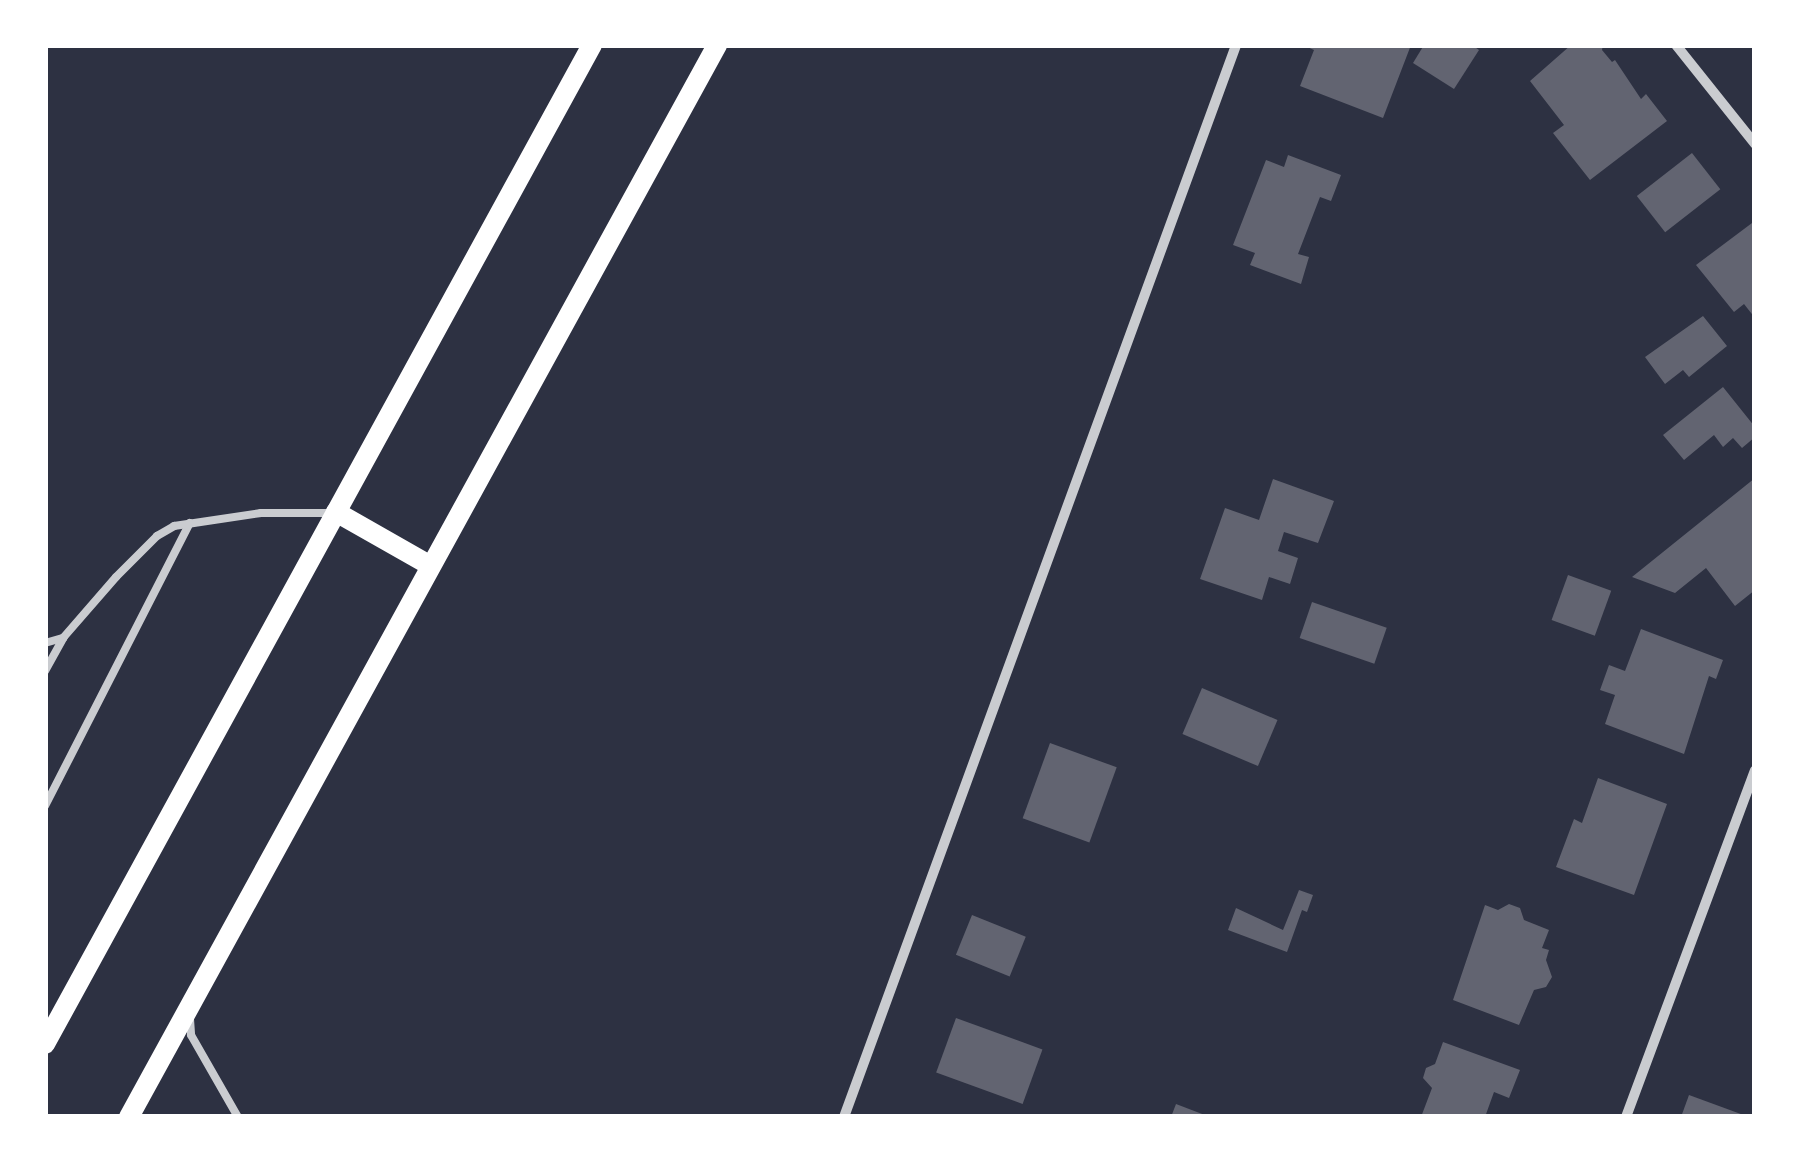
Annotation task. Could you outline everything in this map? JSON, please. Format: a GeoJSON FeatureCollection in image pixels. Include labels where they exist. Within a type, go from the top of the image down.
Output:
{"type":"FeatureCollection","features":[{"type":"Feature","properties":{"kind":"main road"},"geometry":{"type":"LineString","coordinates":[[45,1044],[592,45]]}},
{"type":"Feature","properties":{"kind":"main road"},"geometry":{"type":"LineString","coordinates":[[129,1117],[716,45]]}},
{"type":"Feature","properties":{"kind":"main road"},"geometry":{"type":"LineString","coordinates":[[336,512],[431,566]]}},
{"type":"Feature","properties":{"kind":"street"},"geometry":{"type":"LineString","coordinates":[[844,1117],[1236,45]]}},
{"type":"Feature","properties":{"kind":"street"},"geometry":{"type":"LineString","coordinates":[[1676,45],[1755,144]]}},
{"type":"Feature","properties":{"kind":"street"},"geometry":{"type":"LineString","coordinates":[[1626,1117],[1755,770]]}},
{"type":"Feature","properties":{"kind":"lane"},"geometry":{"type":"LineString","coordinates":[[45,670],[63,638],[149,543],[174,526],[261,513],[336,512]]}},
{"type":"Feature","properties":{"kind":"lane"},"geometry":{"type":"LineString","coordinates":[[45,806],[190,523]]}},
{"type":"Feature","properties":{"kind":"lane"},"geometry":{"type":"LineString","coordinates":[[45,643],[63,638]]}},
{"type":"Feature","properties":{"kind":"lane"},"geometry":{"type":"LineString","coordinates":[[196,994],[191,1035],[238,1117]]}},
{"type":"Feature","properties":{"kind":"building"},"geometry":{"type":"Polygon","coordinates":[[[1303,45],[1411,45],[1383,118],[1300,86],[1314,50],[1303,45]]]}},
{"type":"Feature","properties":{"kind":"building"},"geometry":{"type":"Polygon","coordinates":[[[1424,45],[1472,45],[1479,50],[1454,89],[1413,63],[1424,45]]]}},
{"type":"Feature","properties":{"kind":"building"},"geometry":{"type":"Polygon","coordinates":[[[1571,45],[1603,45],[1602,50],[1612,62],[1615,60],[1641,99],[1646,94],[1667,121],[1590,180],[1553,133],[1564,125],[1530,81],[1571,45]]]}},
{"type":"Feature","properties":{"kind":"building"},"geometry":{"type":"Polygon","coordinates":[[[1692,153],[1720,189],[1665,232],[1637,196],[1692,153]]]}},
{"type":"Feature","properties":{"kind":"building"},"geometry":{"type":"Polygon","coordinates":[[[1288,155],[1341,175],[1331,201],[1320,197],[1298,254],[1309,257],[1301,284],[1250,265],[1255,253],[1233,245],[1266,160],[1284,167],[1288,155]]]}},
{"type":"Feature","properties":{"kind":"building"},"geometry":{"type":"Polygon","coordinates":[[[1752,223],[1755,318],[1744,304],[1734,312],[1696,265],[1752,223]]]}},
{"type":"Feature","properties":{"kind":"building"},"geometry":{"type":"Polygon","coordinates":[[[1703,316],[1727,346],[1689,377],[1683,370],[1665,384],[1645,357],[1703,316]]]}},
{"type":"Feature","properties":{"kind":"building"},"geometry":{"type":"Polygon","coordinates":[[[1723,387],[1755,427],[1755,437],[1742,448],[1733,438],[1723,447],[1714,435],[1684,460],[1663,435],[1723,387]]]}},
{"type":"Feature","properties":{"kind":"building"},"geometry":{"type":"Polygon","coordinates":[[[1755,478],[1755,590],[1735,606],[1706,568],[1675,593],[1632,577],[1755,478]]]}},
{"type":"Feature","properties":{"kind":"building"},"geometry":{"type":"Polygon","coordinates":[[[1273,479],[1334,501],[1318,543],[1284,532],[1278,551],[1298,558],[1290,584],[1269,577],[1262,600],[1200,579],[1225,508],[1259,520],[1273,479]]]}},
{"type":"Feature","properties":{"kind":"building"},"geometry":{"type":"Polygon","coordinates":[[[1568,575],[1611,591],[1595,636],[1552,620],[1568,575]]]}},
{"type":"Feature","properties":{"kind":"building"},"geometry":{"type":"Polygon","coordinates":[[[1312,602],[1387,628],[1374,664],[1300,638],[1312,602]]]}},
{"type":"Feature","properties":{"kind":"building"},"geometry":{"type":"Polygon","coordinates":[[[1641,629],[1723,660],[1716,679],[1709,676],[1684,754],[1605,724],[1615,695],[1600,690],[1609,665],[1625,671],[1641,629]]]}},
{"type":"Feature","properties":{"kind":"building"},"geometry":{"type":"Polygon","coordinates":[[[1202,688],[1277,720],[1258,766],[1182,734],[1202,688]]]}},
{"type":"Feature","properties":{"kind":"building"},"geometry":{"type":"Polygon","coordinates":[[[1050,743],[1117,767],[1089,842],[1023,818],[1050,743]]]}},
{"type":"Feature","properties":{"kind":"building"},"geometry":{"type":"Polygon","coordinates":[[[1598,778],[1667,804],[1634,895],[1556,867],[1574,819],[1582,823],[1598,778]]]}},
{"type":"Feature","properties":{"kind":"building"},"geometry":{"type":"Polygon","coordinates":[[[1299,890],[1313,895],[1307,912],[1302,910],[1287,952],[1228,930],[1236,908],[1283,930],[1299,890]]]}},
{"type":"Feature","properties":{"kind":"building"},"geometry":{"type":"Polygon","coordinates":[[[1509,904],[1520,908],[1524,920],[1549,930],[1542,948],[1549,950],[1546,960],[1552,977],[1546,987],[1534,990],[1519,1025],[1453,1000],[1485,905],[1498,910],[1509,904]]]}},
{"type":"Feature","properties":{"kind":"building"},"geometry":{"type":"Polygon","coordinates":[[[972,915],[1026,937],[1010,977],[956,955],[972,915]]]}},
{"type":"Feature","properties":{"kind":"building"},"geometry":{"type":"Polygon","coordinates":[[[956,1018],[1042,1049],[1023,1104],[936,1073],[956,1018]]]}},
{"type":"Feature","properties":{"kind":"building"},"geometry":{"type":"Polygon","coordinates":[[[1443,1042],[1520,1070],[1509,1098],[1494,1092],[1485,1117],[1421,1117],[1432,1088],[1423,1078],[1426,1068],[1435,1064],[1443,1042]]]}},
{"type":"Feature","properties":{"kind":"building"},"geometry":{"type":"Polygon","coordinates":[[[1689,1095],[1749,1117],[1681,1117],[1689,1095]]]}},
{"type":"Feature","properties":{"kind":"building"},"geometry":{"type":"Polygon","coordinates":[[[1176,1104],[1210,1117],[1171,1117],[1176,1104]]]}}]}
